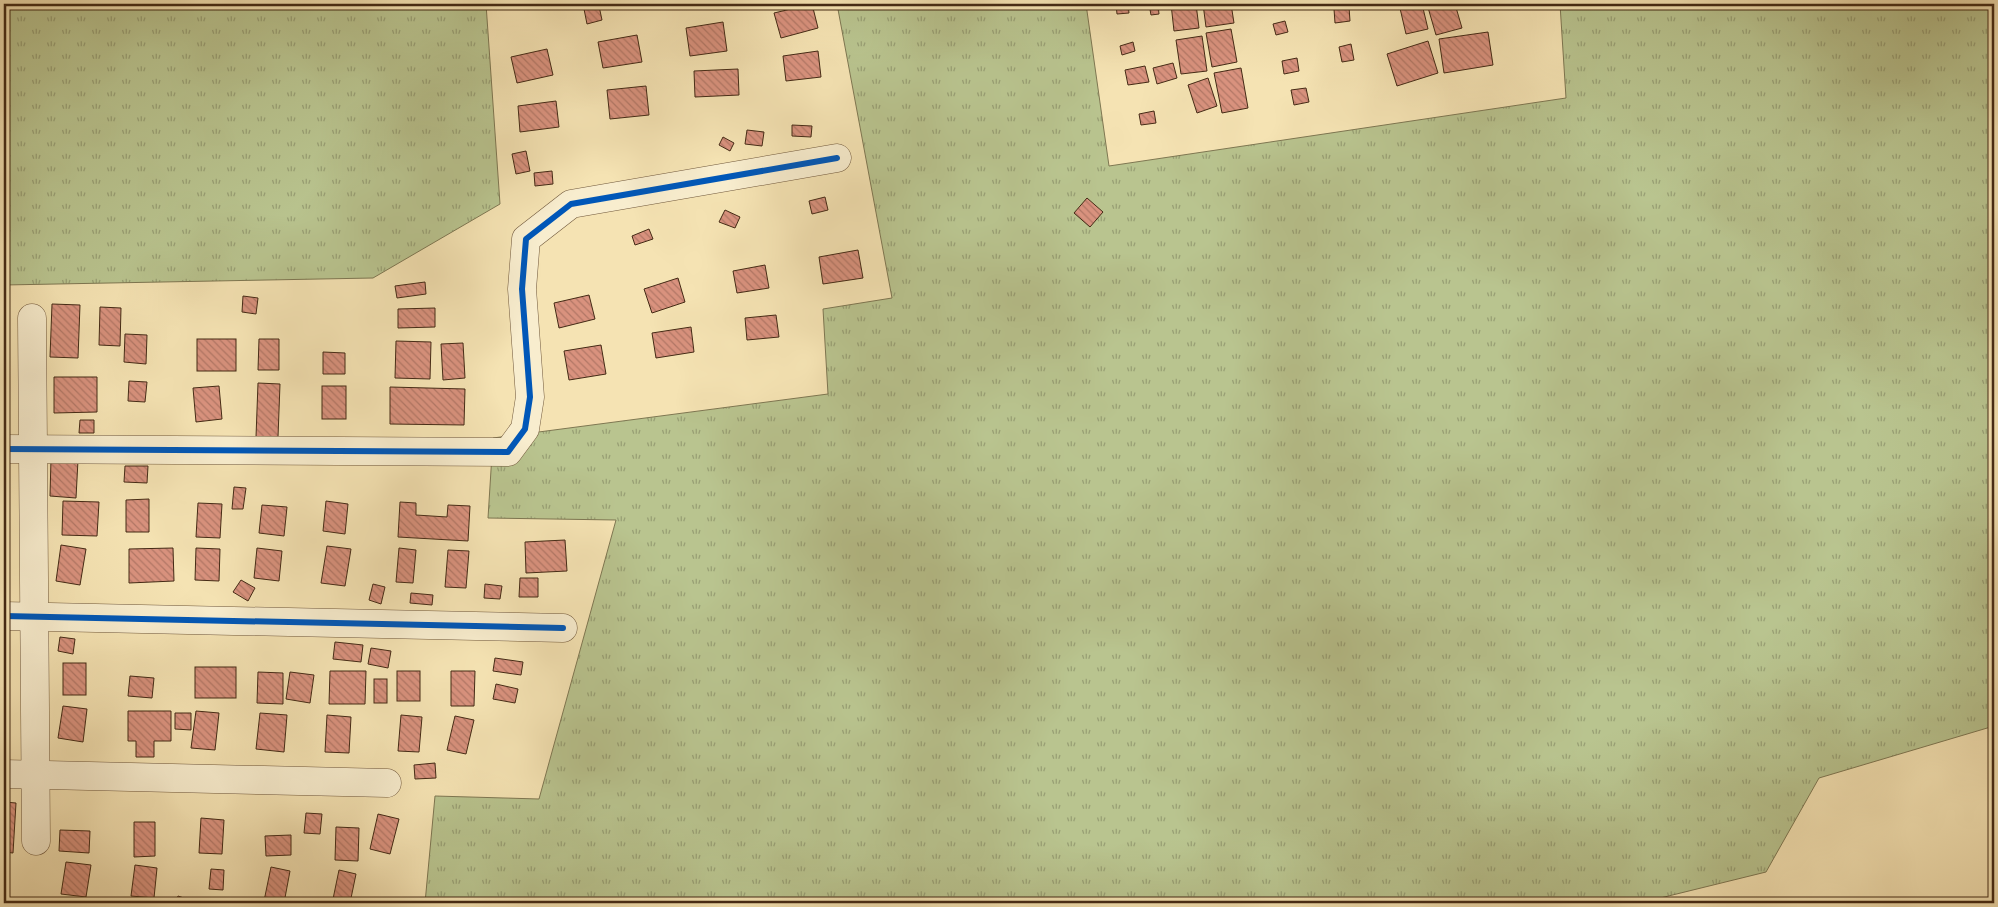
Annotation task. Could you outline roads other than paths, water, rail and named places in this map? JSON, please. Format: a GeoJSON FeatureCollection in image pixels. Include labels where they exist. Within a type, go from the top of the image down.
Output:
{"type":"FeatureCollection","features":[{"type":"Feature","properties":{"kind":"street"},"geometry":{"type":"LineString","coordinates":[[4,449],[508,452],[525,429],[530,397],[522,288],[526,239],[571,204],[837,158]]}},
{"type":"Feature","properties":{"kind":"street"},"geometry":{"type":"LineString","coordinates":[[32,318],[36,841]]}},
{"type":"Feature","properties":{"kind":"street"},"geometry":{"type":"LineString","coordinates":[[4,616],[563,628]]}},
{"type":"Feature","properties":{"kind":"street"},"geometry":{"type":"LineString","coordinates":[[4,774],[387,784]]}}]}
